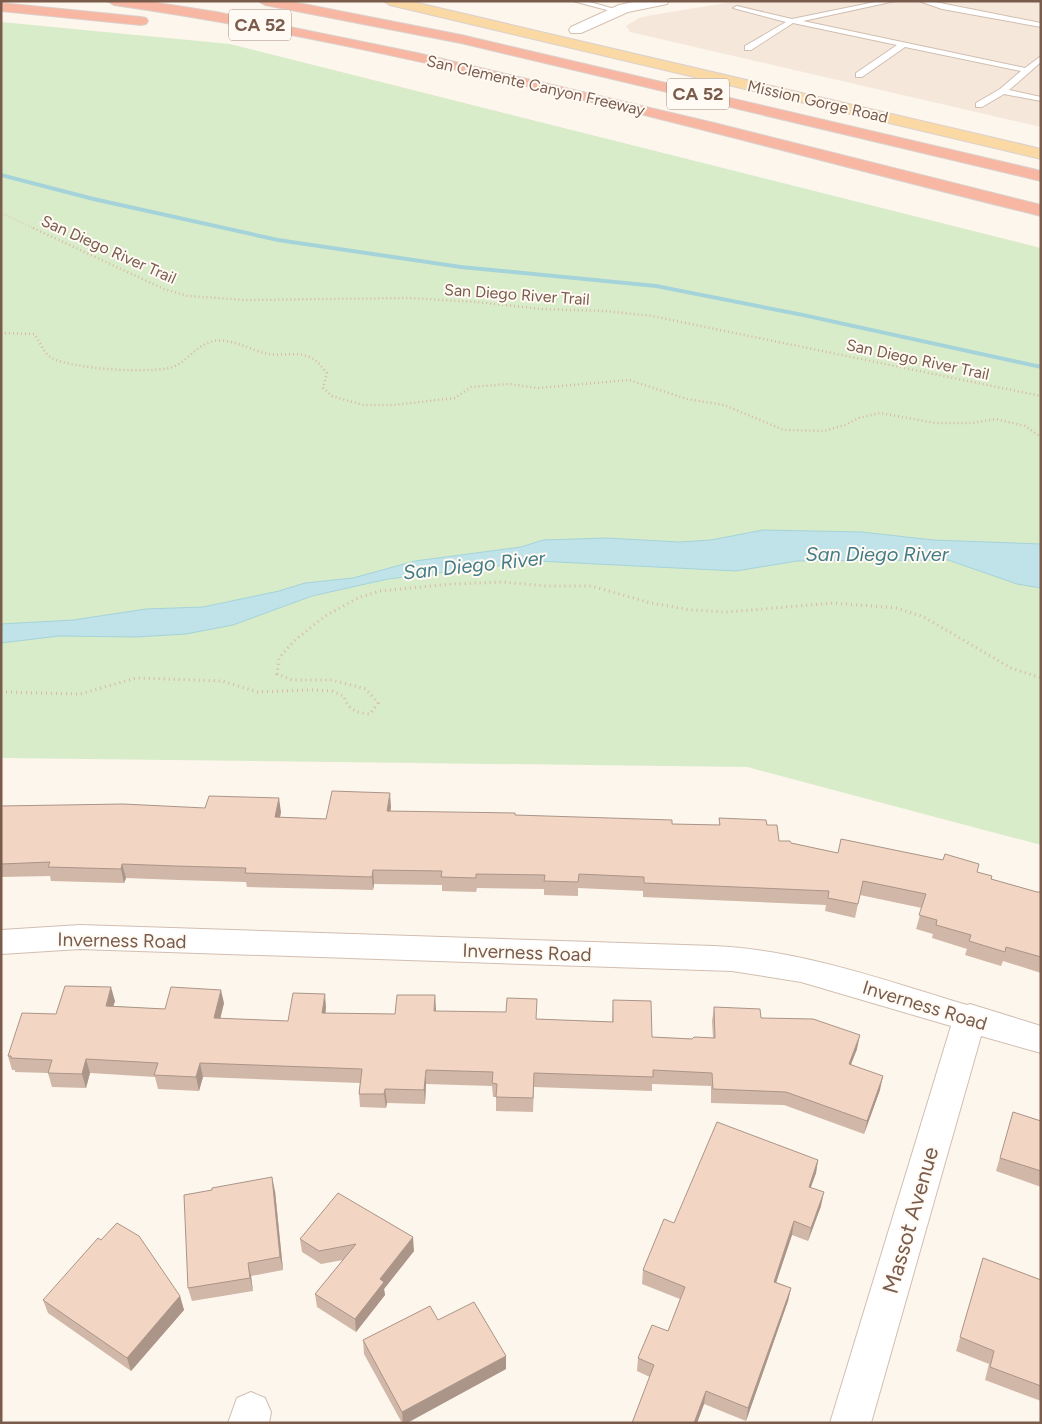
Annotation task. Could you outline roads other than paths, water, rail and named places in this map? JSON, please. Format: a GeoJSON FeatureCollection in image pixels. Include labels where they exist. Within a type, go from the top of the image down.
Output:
{"type":"FeatureCollection","features":[{"type":"Feature","properties":{"kind":"highway","name":"San Clemente Canyon Freeway"},"geometry":{"type":"LineString","coordinates":[[114,1],[270,26],[405,54],[590,97],[1041,211]]}},
{"type":"Feature","properties":{"kind":"highway","name":"San Clemente Canyon Freeway"},"geometry":{"type":"LineString","coordinates":[[266,1],[355,17],[578,65],[1041,176]]}},
{"type":"Feature","properties":{"kind":"highway"},"geometry":{"type":"LineString","coordinates":[[308,1],[355,17]]}},
{"type":"Feature","properties":{"kind":"highway"},"geometry":{"type":"LineString","coordinates":[[1,7],[153,22]]}},
{"type":"Feature","properties":{"kind":"highway"},"geometry":{"type":"LineString","coordinates":[[172,24],[239,32],[350,51],[405,54]]}},
{"type":"Feature","properties":{"kind":"main road","name":"Mission Gorge Road"},"geometry":{"type":"LineString","coordinates":[[390,1],[1041,154]]}},
{"type":"Feature","properties":{"kind":"main road","name":"Mission Gorge Road"},"geometry":{"type":"LineString","coordinates":[[448,1],[834,90]]}},
{"type":"Feature","properties":{"kind":"main road"},"geometry":{"type":"LineString","coordinates":[[558,40],[576,30]]}},
{"type":"Feature","properties":{"kind":"street"},"geometry":{"type":"LineString","coordinates":[[576,30],[618,11],[662,1]]}},
{"type":"Feature","properties":{"kind":"street","name":"Inverness Road"},"geometry":{"type":"LineString","coordinates":[[1,942],[80,937],[678,958],[715,956],[752,959],[786,964],[1041,1040]]}},
{"type":"Feature","properties":{"kind":"street","name":"Massot Avenue"},"geometry":{"type":"LineString","coordinates":[[850,1423],[970,1018]]}},
{"type":"Feature","properties":{"kind":"lane"},"geometry":{"type":"LineString","coordinates":[[576,1],[618,11]]}},
{"type":"Feature","properties":{"kind":"lane"},"geometry":{"type":"LineString","coordinates":[[748,48],[792,22],[892,1]]}},
{"type":"Feature","properties":{"kind":"lane"},"geometry":{"type":"LineString","coordinates":[[922,1],[942,7],[1041,25]]}},
{"type":"Feature","properties":{"kind":"lane"},"geometry":{"type":"LineString","coordinates":[[737,8],[792,22],[1026,70]]}},
{"type":"Feature","properties":{"kind":"lane"},"geometry":{"type":"LineString","coordinates":[[859,75],[904,44]]}},
{"type":"Feature","properties":{"kind":"lane"},"geometry":{"type":"LineString","coordinates":[[980,105],[1002,91],[1041,58]]}},
{"type":"Feature","properties":{"kind":"lane"},"geometry":{"type":"LineString","coordinates":[[1002,91],[1041,99]]}},
{"type":"Feature","properties":{"kind":"water","name":"San Diego River"},"geometry":{"type":"Polygon","coordinates":[[[763,530],[862,532],[933,540],[1041,544],[1041,588],[1017,584],[948,560],[797,561],[736,571],[537,561],[388,579],[312,596],[233,625],[186,634],[136,637],[59,636],[1,643],[1,624],[73,620],[146,609],[203,607],[279,591],[305,583],[353,578],[415,561],[521,547],[543,540],[607,538],[679,542],[711,540],[763,530]]]}},
{"type":"Feature","properties":{"kind":"waterway"},"geometry":{"type":"LineString","coordinates":[[1,175],[93,199],[278,240],[461,267],[656,286],[803,315],[1041,367]]}}]}
